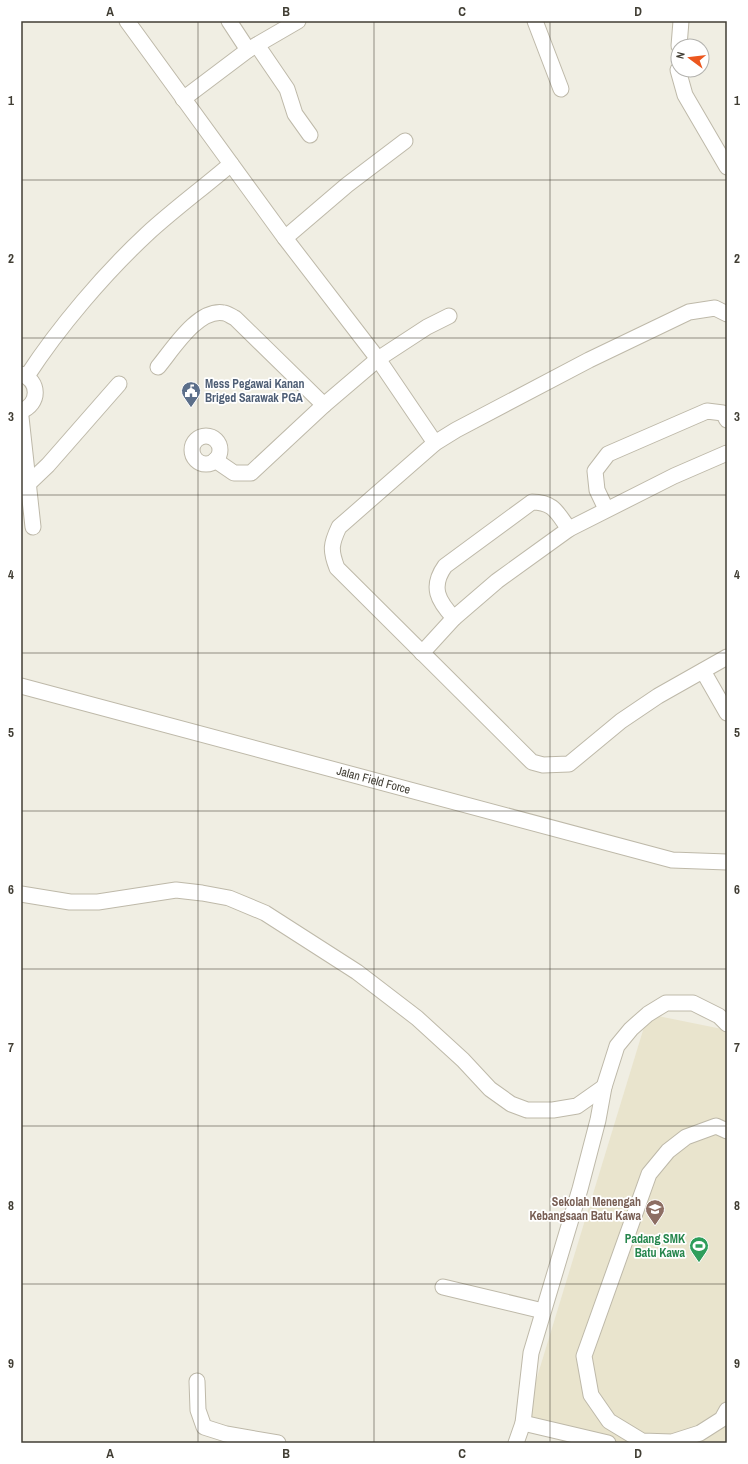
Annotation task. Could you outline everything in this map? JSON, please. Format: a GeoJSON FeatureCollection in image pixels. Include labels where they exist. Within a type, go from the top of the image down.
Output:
{"type":"FeatureCollection","features":[{"type":"Feature","properties":{"kind":"street"},"geometry":{"type":"LineString","coordinates":[[127,21],[285,238],[378,359],[435,443]]}},
{"type":"Feature","properties":{"kind":"street"},"geometry":{"type":"LineString","coordinates":[[230,21],[287,90],[295,114],[310,135]]}},
{"type":"Feature","properties":{"kind":"street"},"geometry":{"type":"LineString","coordinates":[[183,99],[253,48],[298,21]]}},
{"type":"Feature","properties":{"kind":"street"},"geometry":{"type":"LineString","coordinates":[[535,21],[561,89]]}},
{"type":"Feature","properties":{"kind":"street"},"geometry":{"type":"LineString","coordinates":[[680,38],[681,21]]}},
{"type":"Feature","properties":{"kind":"street"},"geometry":{"type":"LineString","coordinates":[[680,78],[685,95],[727,167]]}},
{"type":"Feature","properties":{"kind":"street"},"geometry":{"type":"LineString","coordinates":[[285,238],[347,185],[406,141]]}},
{"type":"Feature","properties":{"kind":"street"},"geometry":{"type":"LineString","coordinates":[[21,411],[27,409],[36,396],[36,389],[33,382],[24,375],[48,344],[122,258],[231,164]]}},
{"type":"Feature","properties":{"kind":"street"},"geometry":{"type":"LineString","coordinates":[[727,314],[715,308],[689,312],[589,360],[435,443],[339,526],[331,553],[337,568],[532,762],[543,765],[570,764],[621,721],[658,696],[727,657]]}},
{"type":"Feature","properties":{"kind":"street"},"geometry":{"type":"LineString","coordinates":[[158,366],[198,319],[210,314],[224,313],[235,318],[324,405]]}},
{"type":"Feature","properties":{"kind":"street"},"geometry":{"type":"LineString","coordinates":[[215,460],[234,473],[251,472],[324,405],[378,359],[427,327],[449,316]]}},
{"type":"Feature","properties":{"kind":"street"},"geometry":{"type":"LineString","coordinates":[[27,485],[48,465],[119,384]]}},
{"type":"Feature","properties":{"kind":"street"},"geometry":{"type":"LineString","coordinates":[[606,509],[597,490],[595,471],[608,454],[707,411],[723,413],[727,420]]}},
{"type":"Feature","properties":{"kind":"street"},"geometry":{"type":"LineString","coordinates":[[21,416],[27,485],[33,527]]}},
{"type":"Feature","properties":{"kind":"street"},"geometry":{"type":"LineString","coordinates":[[422,653],[454,618],[497,581],[569,530],[606,509],[674,476],[727,453]]}},
{"type":"Feature","properties":{"kind":"street"},"geometry":{"type":"LineString","coordinates":[[454,618],[446,609],[437,594],[436,581],[445,566],[532,502],[543,502],[553,507],[569,530]]}},
{"type":"Feature","properties":{"kind":"street"},"geometry":{"type":"LineString","coordinates":[[702,671],[727,713]]}},
{"type":"Feature","properties":{"kind":"street","name":"Jalan Field Force"},"geometry":{"type":"LineString","coordinates":[[21,686],[672,860],[727,862]]}},
{"type":"Feature","properties":{"kind":"street"},"geometry":{"type":"LineString","coordinates":[[21,894],[70,902],[98,902],[176,890],[229,898],[265,913],[357,972],[417,1018],[463,1060],[490,1089],[511,1104],[527,1110],[552,1110],[577,1106],[604,1087]]}},
{"type":"Feature","properties":{"kind":"street"},"geometry":{"type":"LineString","coordinates":[[516,1443],[523,1423],[531,1353],[580,1189],[598,1120],[604,1087],[617,1046],[631,1029],[648,1014],[666,1003],[693,1002],[719,1016],[727,1024]]}},
{"type":"Feature","properties":{"kind":"street"},"geometry":{"type":"LineString","coordinates":[[727,1131],[716,1126],[686,1137],[668,1151],[649,1174],[584,1356],[591,1395],[609,1421],[642,1441],[672,1442],[700,1433],[722,1419],[727,1410]]}},
{"type":"Feature","properties":{"kind":"street"},"geometry":{"type":"LineString","coordinates":[[443,1287],[544,1311]]}},
{"type":"Feature","properties":{"kind":"street"},"geometry":{"type":"LineString","coordinates":[[197,1381],[198,1410],[204,1428],[226,1434],[278,1443]]}},
{"type":"Feature","properties":{"kind":"street"},"geometry":{"type":"LineString","coordinates":[[523,1423],[608,1443]]}},
{"type":"Feature","properties":{"kind":"shaded area","name":"Sekolah Menengah Kebangsaan Batu Kawa"},"geometry":{"type":"Polygon","coordinates":[[[648,1014],[727,1030],[727,1443],[609,1443],[523,1423],[648,1014]]]}},
{"type":"Feature","properties":{"kind":"place","name":"Mess Pegawai Kanan Briged Sarawak PGA"},"geometry":{"type":"Point","coordinates":[191,408]}},
{"type":"Feature","properties":{"kind":"place","name":"Sekolah Menengah Kebangsaan Batu Kawa"},"geometry":{"type":"Point","coordinates":[655,1226]}},
{"type":"Feature","properties":{"kind":"place","name":"Padang SMK Batu Kawa"},"geometry":{"type":"Point","coordinates":[699,1263]}}]}
